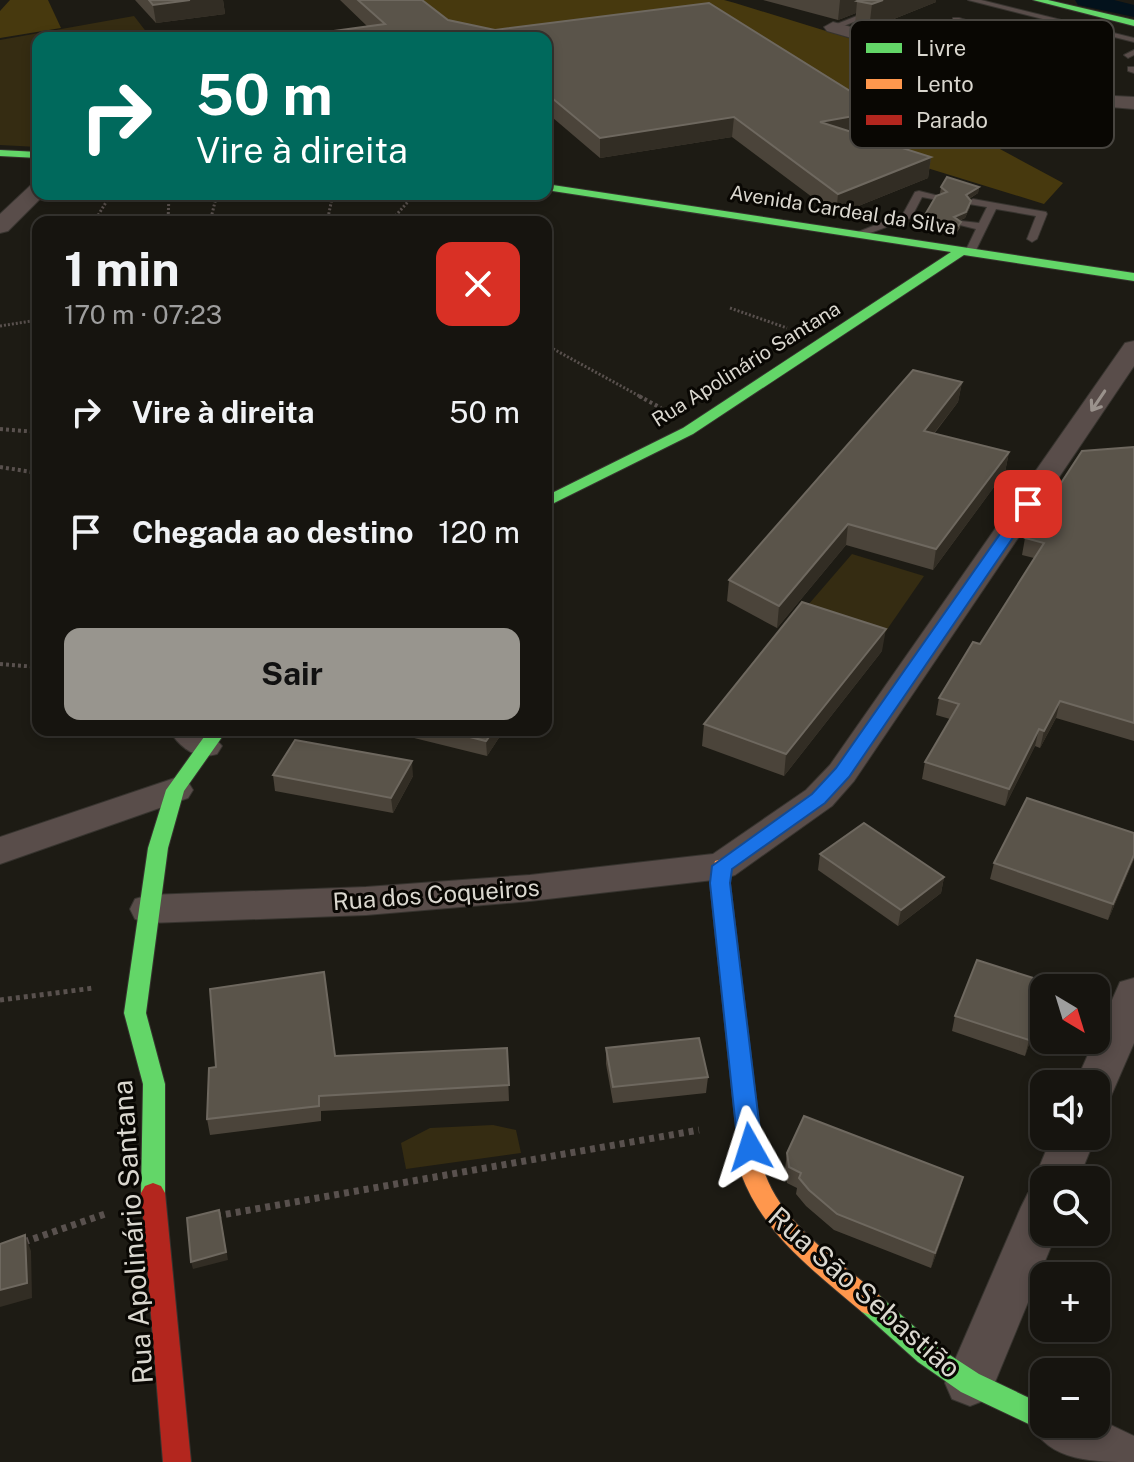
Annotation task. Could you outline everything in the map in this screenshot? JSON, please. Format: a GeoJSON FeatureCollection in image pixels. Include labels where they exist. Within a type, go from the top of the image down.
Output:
{"type":"FeatureCollection","features":[{"type":"Feature","properties":{"kind":"street"},"geometry":{"type":"LineString","coordinates":[[1038,8],[1134,23]]}},
{"type":"Feature","properties":{"kind":"street"},"geometry":{"type":"LineString","coordinates":[[833,27],[850,32]]}},
{"type":"Feature","properties":{"kind":"street"},"geometry":{"type":"LineString","coordinates":[[0,153],[32,155]]}},
{"type":"Feature","properties":{"kind":"street","name":"Avenida Cardeal da Silva"},"geometry":{"type":"LineString","coordinates":[[552,188],[1134,277]]}},
{"type":"Feature","properties":{"kind":"street"},"geometry":{"type":"LineString","coordinates":[[0,226],[32,195]]}},
{"type":"Feature","properties":{"kind":"street","name":"Rua Apolinário Santana"},"geometry":{"type":"LineString","coordinates":[[552,499],[697,425],[966,251]]}},
{"type":"Feature","properties":{"kind":"street"},"geometry":{"type":"LineString","coordinates":[[722,866],[819,798],[842,773],[1076,454],[1134,348]]}},
{"type":"Feature","properties":{"kind":"street","name":"Rua Apolinário Santana"},"geometry":{"type":"LineString","coordinates":[[177,1462],[153,1199],[154,1084],[135,1013],[158,848],[175,790],[202,736]]}},
{"type":"Feature","properties":{"kind":"street"},"geometry":{"type":"LineString","coordinates":[[0,851],[175,790]]}},
{"type":"Feature","properties":{"kind":"street","name":"Rua dos Coqueiros"},"geometry":{"type":"LineString","coordinates":[[149,909],[366,901],[530,888],[722,866]]}},
{"type":"Feature","properties":{"kind":"street","name":"Rua São Sebastião"},"geometry":{"type":"LineString","coordinates":[[722,866],[720,883],[753,1174],[758,1194],[783,1226],[927,1354],[970,1383],[1030,1411]]}},
{"type":"Feature","properties":{"kind":"street"},"geometry":{"type":"LineString","coordinates":[[1102,1070],[1134,993]]}},
{"type":"Feature","properties":{"kind":"street"},"geometry":{"type":"LineString","coordinates":[[970,1383],[1030,1240]]}},
{"type":"Feature","properties":{"kind":"street"},"geometry":{"type":"LineString","coordinates":[[1084,1438],[1133,1462]]}},
{"type":"Feature","properties":{"kind":"lane"},"geometry":{"type":"LineString","coordinates":[[852,20],[898,3],[888,0]]}},
{"type":"Feature","properties":{"kind":"lane"},"geometry":{"type":"LineString","coordinates":[[972,0],[1038,8],[1074,20]]}},
{"type":"Feature","properties":{"kind":"lane"},"geometry":{"type":"LineString","coordinates":[[833,27],[850,21]]}},
{"type":"Feature","properties":{"kind":"lane"},"geometry":{"type":"LineString","coordinates":[[1114,33],[1134,40]]}},
{"type":"Feature","properties":{"kind":"lane"},"geometry":{"type":"LineString","coordinates":[[858,234],[911,217],[919,194],[938,197]]}},
{"type":"Feature","properties":{"kind":"lane"},"geometry":{"type":"LineString","coordinates":[[973,202],[1042,214],[1032,239]]}},
{"type":"Feature","properties":{"kind":"lane"},"geometry":{"type":"LineString","coordinates":[[966,251],[993,205]]}},
{"type":"Feature","properties":{"kind":"lane"},"geometry":{"type":"LineString","coordinates":[[961,224],[982,227]]}},
{"type":"Feature","properties":{"kind":"path"},"geometry":{"type":"LineString","coordinates":[[395,216],[410,200]]}},
{"type":"Feature","properties":{"kind":"path"},"geometry":{"type":"LineString","coordinates":[[730,308],[826,341]]}},
{"type":"Feature","properties":{"kind":"path"},"geometry":{"type":"LineString","coordinates":[[0,326],[32,321]]}},
{"type":"Feature","properties":{"kind":"path"},"geometry":{"type":"LineString","coordinates":[[552,348],[697,425]]}},
{"type":"Feature","properties":{"kind":"path"},"geometry":{"type":"LineString","coordinates":[[0,429],[32,432]]}},
{"type":"Feature","properties":{"kind":"path"},"geometry":{"type":"LineString","coordinates":[[0,467],[32,472]]}},
{"type":"Feature","properties":{"kind":"path"},"geometry":{"type":"LineString","coordinates":[[0,664],[32,667]]}},
{"type":"Feature","properties":{"kind":"path"},"geometry":{"type":"LineString","coordinates":[[0,1000],[137,984]]}},
{"type":"Feature","properties":{"kind":"path"},"geometry":{"type":"LineString","coordinates":[[156,1228],[747,1121]]}},
{"type":"Feature","properties":{"kind":"path"},"geometry":{"type":"LineString","coordinates":[[14,1245],[153,1199]]}},
{"type":"Feature","properties":{"kind":"shaded area"},"geometry":{"type":"Polygon","coordinates":[[[10,0],[48,0],[61,28],[0,38],[0,11],[10,0]]]}},
{"type":"Feature","properties":{"kind":"shaded area"},"geometry":{"type":"Polygon","coordinates":[[[401,0],[724,0],[850,38],[850,100],[717,20],[552,37],[552,32],[441,32],[401,0]]]}},
{"type":"Feature","properties":{"kind":"shaded area"},"geometry":{"type":"Polygon","coordinates":[[[134,16],[146,32],[45,32],[134,16]]]}},
{"type":"Feature","properties":{"kind":"shaded area"},"geometry":{"type":"Polygon","coordinates":[[[32,34],[32,147],[0,145],[0,40],[32,34]]]}},
{"type":"Feature","properties":{"kind":"shaded area"},"geometry":{"type":"Polygon","coordinates":[[[876,148],[998,148],[1063,183],[1044,204],[872,151],[876,148]]]}},
{"type":"Feature","properties":{"kind":"shaded area"},"geometry":{"type":"Polygon","coordinates":[[[852,554],[924,576],[877,644],[796,619],[852,554]]]}},
{"type":"Feature","properties":{"kind":"shaded area"},"geometry":{"type":"Polygon","coordinates":[[[493,1125],[516,1130],[521,1153],[406,1169],[401,1143],[430,1128],[493,1125]]]}},
{"type":"Feature","properties":{"kind":"building"},"geometry":{"type":"Polygon","coordinates":[[[149,0],[190,0],[153,5],[149,0]]]}},
{"type":"Feature","properties":{"kind":"building"},"geometry":{"type":"Polygon","coordinates":[[[358,0],[422,0],[448,20],[495,30],[709,3],[850,91],[850,117],[820,122],[850,131],[850,148],[902,148],[931,157],[838,194],[734,117],[600,138],[552,98],[552,32],[334,31],[385,24],[358,0]]]}},
{"type":"Feature","properties":{"kind":"building"},"geometry":{"type":"Polygon","coordinates":[[[859,0],[883,0],[872,4],[859,0]]]}},
{"type":"Feature","properties":{"kind":"building"},"geometry":{"type":"Polygon","coordinates":[[[947,177],[979,187],[966,195],[971,201],[966,212],[954,217],[961,222],[958,226],[922,220],[936,196],[947,192],[941,187],[947,177]]]}},
{"type":"Feature","properties":{"kind":"building"},"geometry":{"type":"Polygon","coordinates":[[[913,370],[962,382],[924,431],[1009,452],[936,549],[848,524],[779,606],[729,580],[913,370]]]}},
{"type":"Feature","properties":{"kind":"building"},"geometry":{"type":"Polygon","coordinates":[[[1134,447],[1134,723],[1060,701],[1044,731],[1039,729],[1009,789],[925,762],[959,704],[939,698],[973,642],[980,644],[1044,543],[1025,538],[1082,451],[1134,447]]]}},
{"type":"Feature","properties":{"kind":"building"},"geometry":{"type":"Polygon","coordinates":[[[802,602],[886,629],[786,754],[704,724],[802,602]]]}},
{"type":"Feature","properties":{"kind":"building"},"geometry":{"type":"Polygon","coordinates":[[[466,736],[490,736],[486,741],[466,736]]]}},
{"type":"Feature","properties":{"kind":"building"},"geometry":{"type":"Polygon","coordinates":[[[295,740],[412,761],[391,798],[273,775],[295,740]]]}},
{"type":"Feature","properties":{"kind":"building"},"geometry":{"type":"Polygon","coordinates":[[[1027,798],[1134,833],[1134,855],[1113,904],[994,863],[1027,798]]]}},
{"type":"Feature","properties":{"kind":"building"},"geometry":{"type":"Polygon","coordinates":[[[864,823],[944,877],[901,910],[820,854],[864,823]]]}},
{"type":"Feature","properties":{"kind":"building"},"geometry":{"type":"Polygon","coordinates":[[[977,960],[1030,977],[1029,1040],[955,1016],[977,960]]]}},
{"type":"Feature","properties":{"kind":"building"},"geometry":{"type":"Polygon","coordinates":[[[324,972],[335,1056],[507,1048],[509,1085],[319,1096],[319,1106],[207,1119],[209,1068],[216,1067],[210,989],[324,972]]]}},
{"type":"Feature","properties":{"kind":"building"},"geometry":{"type":"Polygon","coordinates":[[[699,1038],[708,1077],[613,1087],[606,1048],[699,1038]]]}},
{"type":"Feature","properties":{"kind":"building"},"geometry":{"type":"Polygon","coordinates":[[[804,1116],[963,1177],[935,1253],[837,1214],[809,1190],[799,1178],[801,1173],[789,1167],[787,1153],[804,1116]]]}},
{"type":"Feature","properties":{"kind":"building"},"geometry":{"type":"Polygon","coordinates":[[[219,1210],[226,1252],[191,1262],[187,1218],[219,1210]]]}},
{"type":"Feature","properties":{"kind":"building"},"geometry":{"type":"Polygon","coordinates":[[[25,1235],[27,1283],[0,1290],[0,1244],[25,1235]]]}},
{"type":"Feature","properties":{"kind":"waterway"},"geometry":{"type":"LineString","coordinates":[[1086,0],[1134,11]]}},
{"type":"Feature","properties":{"kind":"traffic: fast"},"geometry":{"type":"LineString","coordinates":[[1037,0],[1134,23]]}},
{"type":"Feature","properties":{"kind":"traffic: fast"},"geometry":{"type":"LineString","coordinates":[[0,153],[32,155]]}},
{"type":"Feature","properties":{"kind":"traffic: fast"},"geometry":{"type":"LineString","coordinates":[[552,188],[1134,277]]}},
{"type":"Feature","properties":{"kind":"traffic: fast"},"geometry":{"type":"LineString","coordinates":[[552,499],[688,431],[961,251]]}},
{"type":"Feature","properties":{"kind":"traffic: fast"},"geometry":{"type":"LineString","coordinates":[[153,1193],[154,1084],[135,1013],[158,848],[175,790],[214,736]]}},
{"type":"Feature","properties":{"kind":"traffic: fast"},"geometry":{"type":"LineString","coordinates":[[871,1304],[927,1354],[970,1383],[1030,1411]]}},
{"type":"Feature","properties":{"kind":"traffic: slow"},"geometry":{"type":"LineString","coordinates":[[722,866],[720,883],[753,1174],[760,1193],[786,1229],[871,1304]]}},
{"type":"Feature","properties":{"kind":"traffic: jam"},"geometry":{"type":"LineString","coordinates":[[153,1193],[177,1462]]}},
{"type":"Feature","properties":{"kind":"route"},"geometry":{"type":"LineString","coordinates":[[750,1147],[720,883],[722,866],[819,798],[842,773],[1028,504]]}}]}
